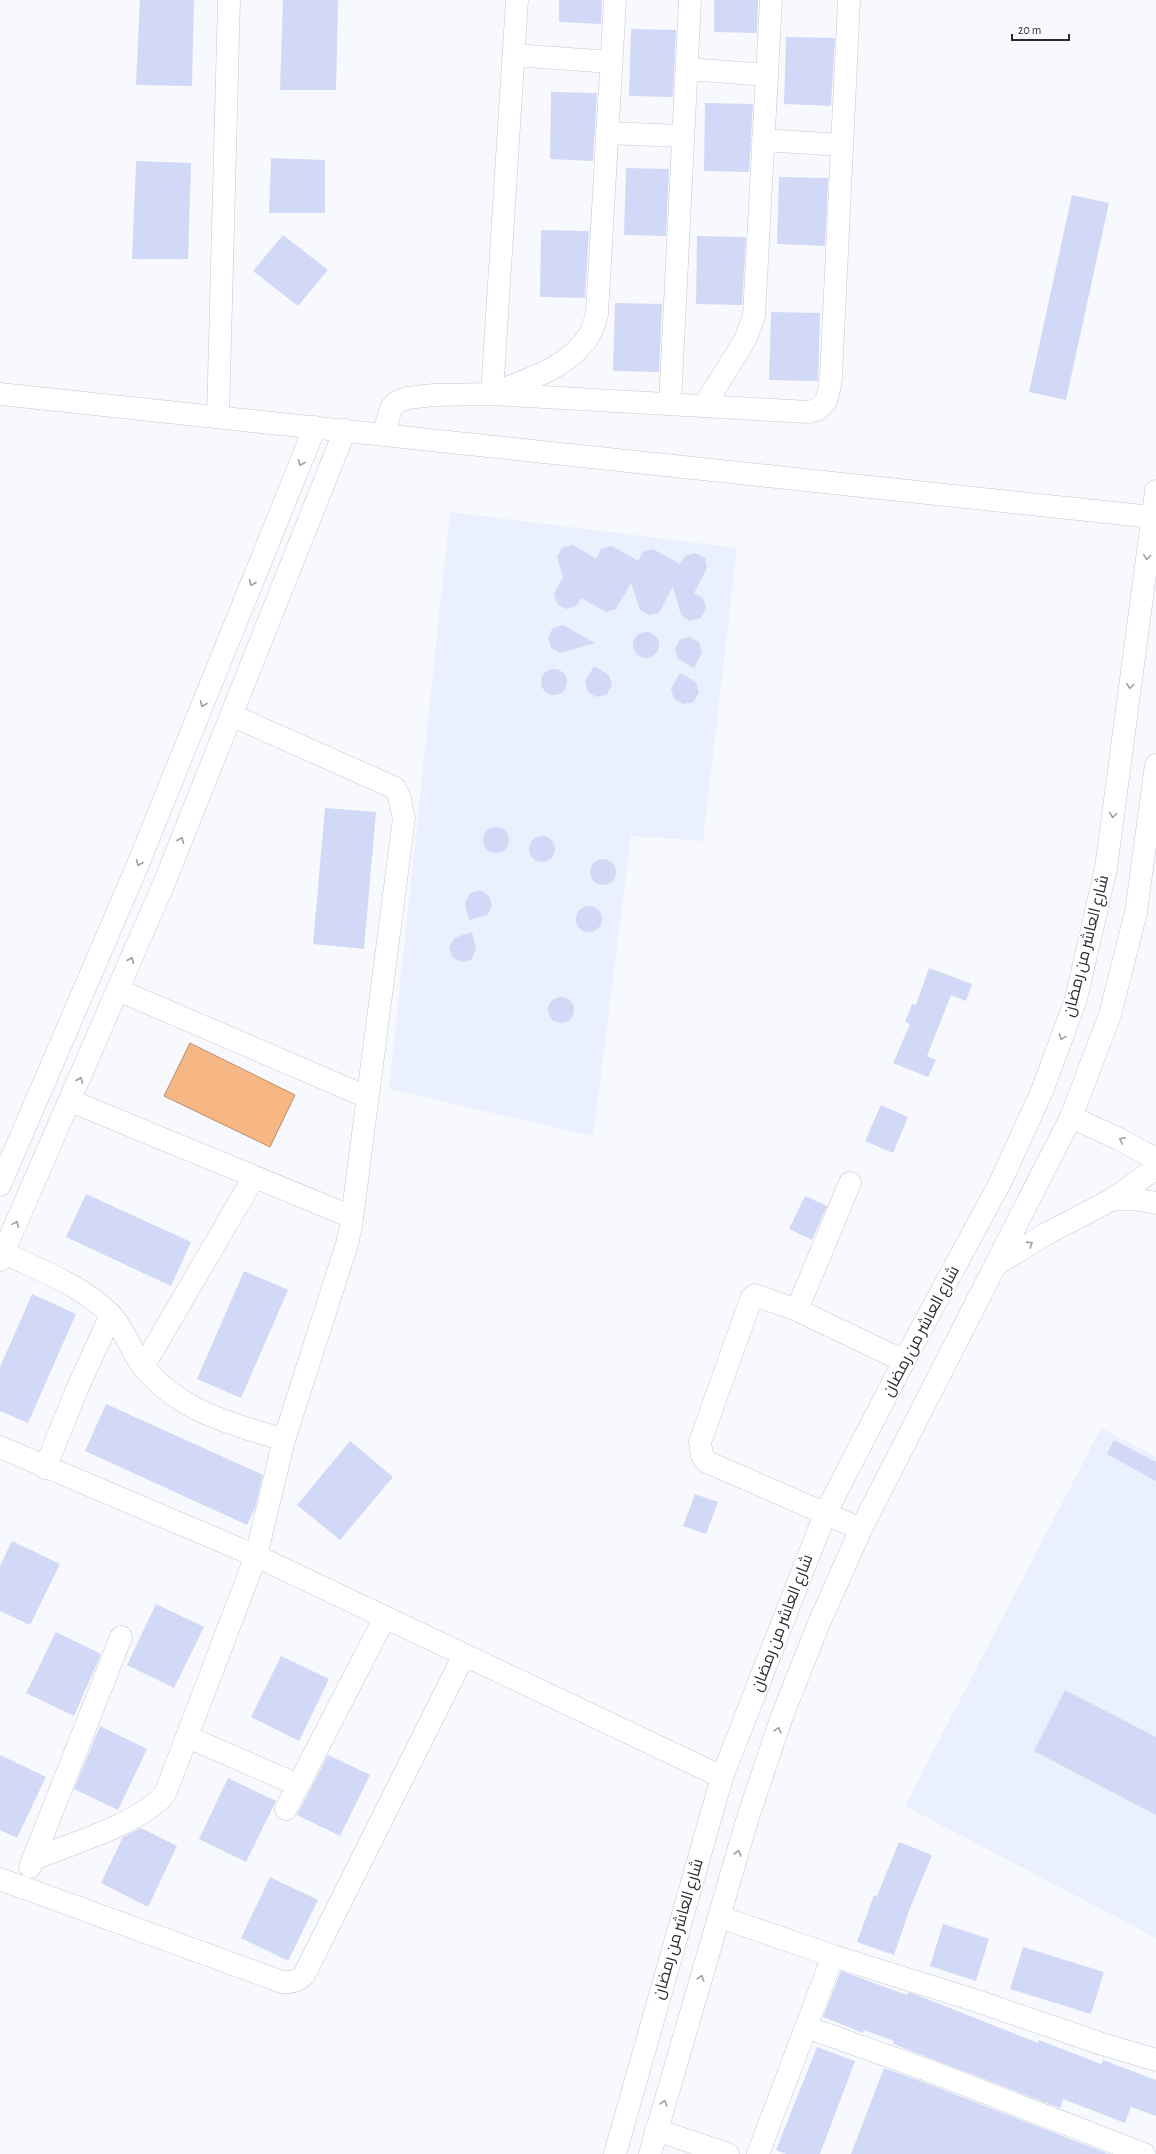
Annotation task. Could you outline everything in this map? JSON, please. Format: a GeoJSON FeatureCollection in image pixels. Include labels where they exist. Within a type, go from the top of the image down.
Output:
{"type":"FeatureCollection","features":[{"type":"Feature","properties":{"kind":"street"},"geometry":{"type":"LineString","coordinates":[[218,417],[229,0]]}},
{"type":"Feature","properties":{"kind":"street"},"geometry":{"type":"LineString","coordinates":[[492,394],[517,0]]}},
{"type":"Feature","properties":{"kind":"street"},"geometry":{"type":"LineString","coordinates":[[492,394],[560,365],[581,348],[591,333],[597,314],[615,0]]}},
{"type":"Feature","properties":{"kind":"street"},"geometry":{"type":"LineString","coordinates":[[670,404],[682,136],[690,0]]}},
{"type":"Feature","properties":{"kind":"street"},"geometry":{"type":"LineString","coordinates":[[704,406],[742,347],[751,328],[754,316],[771,0]]}},
{"type":"Feature","properties":{"kind":"street"},"geometry":{"type":"LineString","coordinates":[[384,433],[391,408],[397,402],[407,398],[492,394],[808,412],[820,408],[829,396],[849,0]]}},
{"type":"Feature","properties":{"kind":"street"},"geometry":{"type":"LineString","coordinates":[[514,55],[611,62]]}},
{"type":"Feature","properties":{"kind":"street"},"geometry":{"type":"LineString","coordinates":[[687,69],[767,75]]}},
{"type":"Feature","properties":{"kind":"street"},"geometry":{"type":"LineString","coordinates":[[607,134],[682,136]]}},
{"type":"Feature","properties":{"kind":"street"},"geometry":{"type":"LineString","coordinates":[[763,140],[842,145]]}},
{"type":"Feature","properties":{"kind":"street"},"geometry":{"type":"LineString","coordinates":[[0,394],[384,433],[1152,517]]}},
{"type":"Feature","properties":{"kind":"street"},"geometry":{"type":"LineString","coordinates":[[0,1184],[136,869],[315,427]]}},
{"type":"Feature","properties":{"kind":"street"},"geometry":{"type":"LineString","coordinates":[[284,1440],[217,1420],[171,1394],[143,1367],[111,1315],[89,1296],[1,1254],[71,1101],[165,881],[345,430]]}},
{"type":"Feature","properties":{"kind":"street","name":"شارع العاشر من رمضان"},"geometry":{"type":"LineString","coordinates":[[615,2154],[722,1777],[824,1514],[1001,1181],[1042,1091],[1076,999],[1106,868],[1156,491]]}},
{"type":"Feature","properties":{"kind":"street"},"geometry":{"type":"LineString","coordinates":[[33,1859],[137,1817],[157,1803],[165,1794],[173,1778],[256,1556],[284,1440],[347,1244],[352,1217],[404,818],[399,796],[395,788],[383,782],[231,715]]}},
{"type":"Feature","properties":{"kind":"street"},"geometry":{"type":"LineString","coordinates":[[650,2154],[748,1817],[781,1719],[819,1623],[861,1529],[1072,1117],[1110,1015],[1136,912],[1156,765]]}},
{"type":"Feature","properties":{"kind":"street"},"geometry":{"type":"LineString","coordinates":[[118,990],[367,1097]]}},
{"type":"Feature","properties":{"kind":"street"},"geometry":{"type":"LineString","coordinates":[[71,1101],[352,1217]]}},
{"type":"Feature","properties":{"kind":"street"},"geometry":{"type":"LineString","coordinates":[[1072,1117],[1119,1138],[1156,1159]]}},
{"type":"Feature","properties":{"kind":"street"},"geometry":{"type":"LineString","coordinates":[[997,1264],[1046,1234],[1113,1199],[1156,1168]]}},
{"type":"Feature","properties":{"kind":"street"},"geometry":{"type":"LineString","coordinates":[[143,1367],[254,1177]]}},
{"type":"Feature","properties":{"kind":"street"},"geometry":{"type":"LineString","coordinates":[[797,1310],[850,1183]]}},
{"type":"Feature","properties":{"kind":"street"},"geometry":{"type":"LineString","coordinates":[[1113,1199],[1133,1199],[1156,1203]]}},
{"type":"Feature","properties":{"kind":"street"},"geometry":{"type":"LineString","coordinates":[[861,1529],[707,1462],[700,1448],[700,1442],[751,1298],[755,1295],[797,1310],[904,1361]]}},
{"type":"Feature","properties":{"kind":"street"},"geometry":{"type":"LineString","coordinates":[[45,1468],[76,1389],[111,1315]]}},
{"type":"Feature","properties":{"kind":"street"},"geometry":{"type":"LineString","coordinates":[[0,1447],[45,1468],[256,1556],[722,1777]]}},
{"type":"Feature","properties":{"kind":"street"},"geometry":{"type":"LineString","coordinates":[[286,1809],[385,1617]]}},
{"type":"Feature","properties":{"kind":"street"},"geometry":{"type":"LineString","coordinates":[[22,1887],[122,1637]]}},
{"type":"Feature","properties":{"kind":"street"},"geometry":{"type":"LineString","coordinates":[[0,1878],[282,1982],[300,1979],[304,1975],[464,1654]]}},
{"type":"Feature","properties":{"kind":"street"},"geometry":{"type":"LineString","coordinates":[[188,1736],[298,1785]]}},
{"type":"Feature","properties":{"kind":"street"},"geometry":{"type":"LineString","coordinates":[[720,1917],[833,1956],[974,2000],[1102,2044],[1156,2060]]}},
{"type":"Feature","properties":{"kind":"street"},"geometry":{"type":"LineString","coordinates":[[758,2154],[833,1956]]}},
{"type":"Feature","properties":{"kind":"street"},"geometry":{"type":"LineString","coordinates":[[806,2027],[927,2070],[1144,2154]]}},
{"type":"Feature","properties":{"kind":"street"},"geometry":{"type":"LineString","coordinates":[[656,2130],[728,2154]]}},
{"type":"Feature","properties":{"kind":"shaded area"},"geometry":{"type":"Polygon","coordinates":[[[450,512],[737,548],[703,841],[631,836],[593,1136],[389,1089],[450,512]]]}},
{"type":"Feature","properties":{"kind":"shaded area"},"geometry":{"type":"Polygon","coordinates":[[[190,1043],[295,1095],[270,1147],[164,1096],[190,1043]]]}},
{"type":"Feature","properties":{"kind":"shaded area"},"geometry":{"type":"Polygon","coordinates":[[[1101,1428],[1156,1457],[1156,1938],[905,1806],[1101,1428]]]}},
{"type":"Feature","properties":{"kind":"building"},"geometry":{"type":"Polygon","coordinates":[[[140,0],[194,0],[192,86],[136,85],[140,0]]]}},
{"type":"Feature","properties":{"kind":"building"},"geometry":{"type":"Polygon","coordinates":[[[283,0],[338,0],[336,90],[280,90],[283,0]]]}},
{"type":"Feature","properties":{"kind":"building"},"geometry":{"type":"Polygon","coordinates":[[[559,0],[602,0],[601,24],[559,22],[559,0]]]}},
{"type":"Feature","properties":{"kind":"building"},"geometry":{"type":"Polygon","coordinates":[[[714,0],[758,0],[757,33],[714,32],[714,0]]]}},
{"type":"Feature","properties":{"kind":"building"},"geometry":{"type":"Polygon","coordinates":[[[631,29],[676,30],[673,97],[629,96],[631,29]]]}},
{"type":"Feature","properties":{"kind":"building"},"geometry":{"type":"Polygon","coordinates":[[[786,37],[835,38],[831,106],[784,104],[786,37]]]}},
{"type":"Feature","properties":{"kind":"building"},"geometry":{"type":"Polygon","coordinates":[[[551,92],[597,93],[593,161],[550,159],[551,92]]]}},
{"type":"Feature","properties":{"kind":"building"},"geometry":{"type":"Polygon","coordinates":[[[705,103],[753,104],[749,172],[704,171],[705,103]]]}},
{"type":"Feature","properties":{"kind":"building"},"geometry":{"type":"Polygon","coordinates":[[[271,158],[325,160],[325,213],[269,213],[271,158]]]}},
{"type":"Feature","properties":{"kind":"building"},"geometry":{"type":"Polygon","coordinates":[[[136,161],[191,163],[188,259],[132,259],[136,161]]]}},
{"type":"Feature","properties":{"kind":"building"},"geometry":{"type":"Polygon","coordinates":[[[626,168],[669,169],[666,236],[624,235],[626,168]]]}},
{"type":"Feature","properties":{"kind":"building"},"geometry":{"type":"Polygon","coordinates":[[[779,177],[828,178],[825,246],[777,244],[779,177]]]}},
{"type":"Feature","properties":{"kind":"building"},"geometry":{"type":"Polygon","coordinates":[[[1072,195],[1109,203],[1066,400],[1029,392],[1072,195]]]}},
{"type":"Feature","properties":{"kind":"building"},"geometry":{"type":"Polygon","coordinates":[[[541,230],[589,231],[585,298],[540,297],[541,230]]]}},
{"type":"Feature","properties":{"kind":"building"},"geometry":{"type":"Polygon","coordinates":[[[283,235],[328,270],[298,306],[253,271],[283,235]]]}},
{"type":"Feature","properties":{"kind":"building"},"geometry":{"type":"Polygon","coordinates":[[[697,236],[746,237],[742,305],[696,304],[697,236]]]}},
{"type":"Feature","properties":{"kind":"building"},"geometry":{"type":"Polygon","coordinates":[[[615,303],[662,304],[659,372],[613,371],[615,303]]]}},
{"type":"Feature","properties":{"kind":"building"},"geometry":{"type":"Polygon","coordinates":[[[771,312],[820,313],[818,381],[769,380],[771,312]]]}},
{"type":"Feature","properties":{"kind":"building"},"geometry":{"type":"Polygon","coordinates":[[[573,545],[596,559],[601,549],[612,546],[638,561],[643,552],[653,549],[680,564],[685,556],[695,553],[705,558],[707,568],[694,593],[703,598],[706,608],[701,618],[690,621],[681,615],[673,586],[659,613],[649,615],[640,610],[631,583],[616,609],[606,612],[581,598],[576,606],[566,609],[557,604],[554,594],[563,577],[557,557],[562,548],[573,545]]]}},
{"type":"Feature","properties":{"kind":"building"},"geometry":{"type":"Polygon","coordinates":[[[563,625],[595,643],[560,653],[551,648],[548,637],[553,628],[563,625]]]}},
{"type":"Feature","properties":{"kind":"building"},"geometry":{"type":"Polygon","coordinates":[[[646,632],[655,636],[659,645],[655,654],[646,658],[637,654],[633,645],[637,636],[646,632]]]}},
{"type":"Feature","properties":{"kind":"building"},"geometry":{"type":"Polygon","coordinates":[[[690,637],[699,642],[702,652],[694,668],[678,659],[675,649],[680,639],[690,637]]]}},
{"type":"Feature","properties":{"kind":"building"},"geometry":{"type":"Polygon","coordinates":[[[594,666],[609,675],[612,685],[607,694],[597,697],[588,692],[585,682],[594,666]]]}},
{"type":"Feature","properties":{"kind":"building"},"geometry":{"type":"Polygon","coordinates":[[[554,669],[563,673],[567,682],[563,691],[554,695],[545,691],[541,682],[545,673],[554,669]]]}},
{"type":"Feature","properties":{"kind":"building"},"geometry":{"type":"Polygon","coordinates":[[[680,673],[696,682],[699,692],[694,702],[683,704],[674,699],[671,689],[680,673]]]}},
{"type":"Feature","properties":{"kind":"building"},"geometry":{"type":"Polygon","coordinates":[[[325,808],[376,812],[364,949],[313,944],[325,808]]]}},
{"type":"Feature","properties":{"kind":"building"},"geometry":{"type":"Polygon","coordinates":[[[496,827],[505,831],[509,840],[505,849],[496,853],[487,849],[483,840],[487,831],[496,827]]]}},
{"type":"Feature","properties":{"kind":"building"},"geometry":{"type":"Polygon","coordinates":[[[542,836],[551,840],[555,849],[551,858],[542,862],[533,858],[529,849],[533,840],[542,836]]]}},
{"type":"Feature","properties":{"kind":"building"},"geometry":{"type":"Polygon","coordinates":[[[603,859],[612,863],[616,872],[612,881],[603,885],[594,881],[590,872],[594,863],[603,859]]]}},
{"type":"Feature","properties":{"kind":"building"},"geometry":{"type":"Polygon","coordinates":[[[480,890],[489,896],[492,906],[487,915],[469,920],[465,903],[470,893],[480,890]]]}},
{"type":"Feature","properties":{"kind":"building"},"geometry":{"type":"Polygon","coordinates":[[[589,906],[598,910],[602,919],[598,928],[589,932],[580,928],[576,919],[580,910],[589,906]]]}},
{"type":"Feature","properties":{"kind":"building"},"geometry":{"type":"Polygon","coordinates":[[[472,932],[476,950],[471,960],[461,962],[452,957],[449,947],[454,938],[472,932]]]}},
{"type":"Feature","properties":{"kind":"building"},"geometry":{"type":"Polygon","coordinates":[[[929,968],[972,984],[966,1001],[951,995],[927,1056],[936,1060],[928,1077],[893,1063],[910,1024],[905,1022],[912,1004],[916,1005],[929,968]]]}},
{"type":"Feature","properties":{"kind":"building"},"geometry":{"type":"Polygon","coordinates":[[[561,997],[570,1001],[574,1010],[570,1019],[561,1023],[552,1019],[548,1010],[552,1001],[561,997]]]}},
{"type":"Feature","properties":{"kind":"building"},"geometry":{"type":"Polygon","coordinates":[[[881,1105],[908,1117],[893,1153],[865,1141],[881,1105]]]}},
{"type":"Feature","properties":{"kind":"building"},"geometry":{"type":"Polygon","coordinates":[[[86,1194],[191,1242],[171,1286],[66,1237],[86,1194]]]}},
{"type":"Feature","properties":{"kind":"building"},"geometry":{"type":"Polygon","coordinates":[[[805,1196],[827,1206],[812,1240],[789,1229],[805,1196]]]}},
{"type":"Feature","properties":{"kind":"building"},"geometry":{"type":"Polygon","coordinates":[[[244,1271],[288,1290],[241,1398],[197,1379],[244,1271]]]}},
{"type":"Feature","properties":{"kind":"building"},"geometry":{"type":"Polygon","coordinates":[[[32,1294],[76,1314],[28,1423],[0,1411],[0,1367],[32,1294]]]}},
{"type":"Feature","properties":{"kind":"building"},"geometry":{"type":"Polygon","coordinates":[[[106,1404],[263,1475],[255,1508],[247,1525],[85,1451],[106,1404]]]}},
{"type":"Feature","properties":{"kind":"building"},"geometry":{"type":"Polygon","coordinates":[[[1114,1440],[1156,1462],[1156,1481],[1107,1454],[1114,1440]]]}},
{"type":"Feature","properties":{"kind":"building"},"geometry":{"type":"Polygon","coordinates":[[[350,1441],[393,1477],[340,1540],[297,1505],[350,1441]]]}},
{"type":"Feature","properties":{"kind":"building"},"geometry":{"type":"Polygon","coordinates":[[[695,1494],[718,1502],[706,1534],[683,1526],[695,1494]]]}},
{"type":"Feature","properties":{"kind":"building"},"geometry":{"type":"Polygon","coordinates":[[[12,1541],[60,1564],[30,1625],[0,1611],[0,1566],[12,1541]]]}},
{"type":"Feature","properties":{"kind":"building"},"geometry":{"type":"Polygon","coordinates":[[[156,1604],[204,1627],[174,1688],[127,1665],[156,1604]]]}},
{"type":"Feature","properties":{"kind":"building"},"geometry":{"type":"Polygon","coordinates":[[[56,1632],[101,1654],[74,1716],[26,1693],[56,1632]]]}},
{"type":"Feature","properties":{"kind":"building"},"geometry":{"type":"Polygon","coordinates":[[[281,1656],[329,1679],[299,1741],[251,1717],[281,1656]]]}},
{"type":"Feature","properties":{"kind":"building"},"geometry":{"type":"Polygon","coordinates":[[[1065,1690],[1156,1737],[1156,1815],[1034,1751],[1065,1690]]]}},
{"type":"Feature","properties":{"kind":"building"},"geometry":{"type":"Polygon","coordinates":[[[100,1726],[147,1749],[118,1810],[74,1789],[100,1726]]]}},
{"type":"Feature","properties":{"kind":"building"},"geometry":{"type":"Polygon","coordinates":[[[0,1755],[46,1777],[17,1838],[0,1830],[0,1755]]]}},
{"type":"Feature","properties":{"kind":"building"},"geometry":{"type":"Polygon","coordinates":[[[328,1755],[370,1775],[340,1836],[297,1815],[328,1755]]]}},
{"type":"Feature","properties":{"kind":"building"},"geometry":{"type":"Polygon","coordinates":[[[228,1778],[276,1801],[246,1862],[199,1839],[228,1778]]]}},
{"type":"Feature","properties":{"kind":"building"},"geometry":{"type":"Polygon","coordinates":[[[141,1828],[177,1846],[148,1907],[101,1883],[123,1837],[141,1828]]]}},
{"type":"Feature","properties":{"kind":"building"},"geometry":{"type":"Polygon","coordinates":[[[899,1842],[932,1855],[910,1908],[894,1955],[857,1942],[874,1895],[877,1896],[899,1842]]]}},
{"type":"Feature","properties":{"kind":"building"},"geometry":{"type":"Polygon","coordinates":[[[270,1877],[318,1900],[288,1961],[241,1938],[270,1877]]]}},
{"type":"Feature","properties":{"kind":"building"},"geometry":{"type":"Polygon","coordinates":[[[943,1924],[989,1939],[976,1981],[930,1966],[943,1924]]]}},
{"type":"Feature","properties":{"kind":"building"},"geometry":{"type":"Polygon","coordinates":[[[1023,1947],[1104,1972],[1091,2014],[1010,1989],[1023,1947]]]}},
{"type":"Feature","properties":{"kind":"building"},"geometry":{"type":"Polygon","coordinates":[[[841,1971],[907,1995],[908,1992],[917,1995],[1038,2043],[1039,2040],[1101,2064],[1103,2060],[1156,2080],[1156,2116],[1131,2107],[1125,2123],[1063,2099],[1060,2108],[893,2044],[894,2041],[864,2030],[863,2033],[823,2017],[841,1971]]]}},
{"type":"Feature","properties":{"kind":"building"},"geometry":{"type":"Polygon","coordinates":[[[817,2047],[855,2061],[820,2154],[786,2154],[776,2150],[817,2047]]]}},
{"type":"Feature","properties":{"kind":"building"},"geometry":{"type":"Polygon","coordinates":[[[884,2068],[923,2082],[1109,2154],[851,2154],[884,2068]]]}}]}
